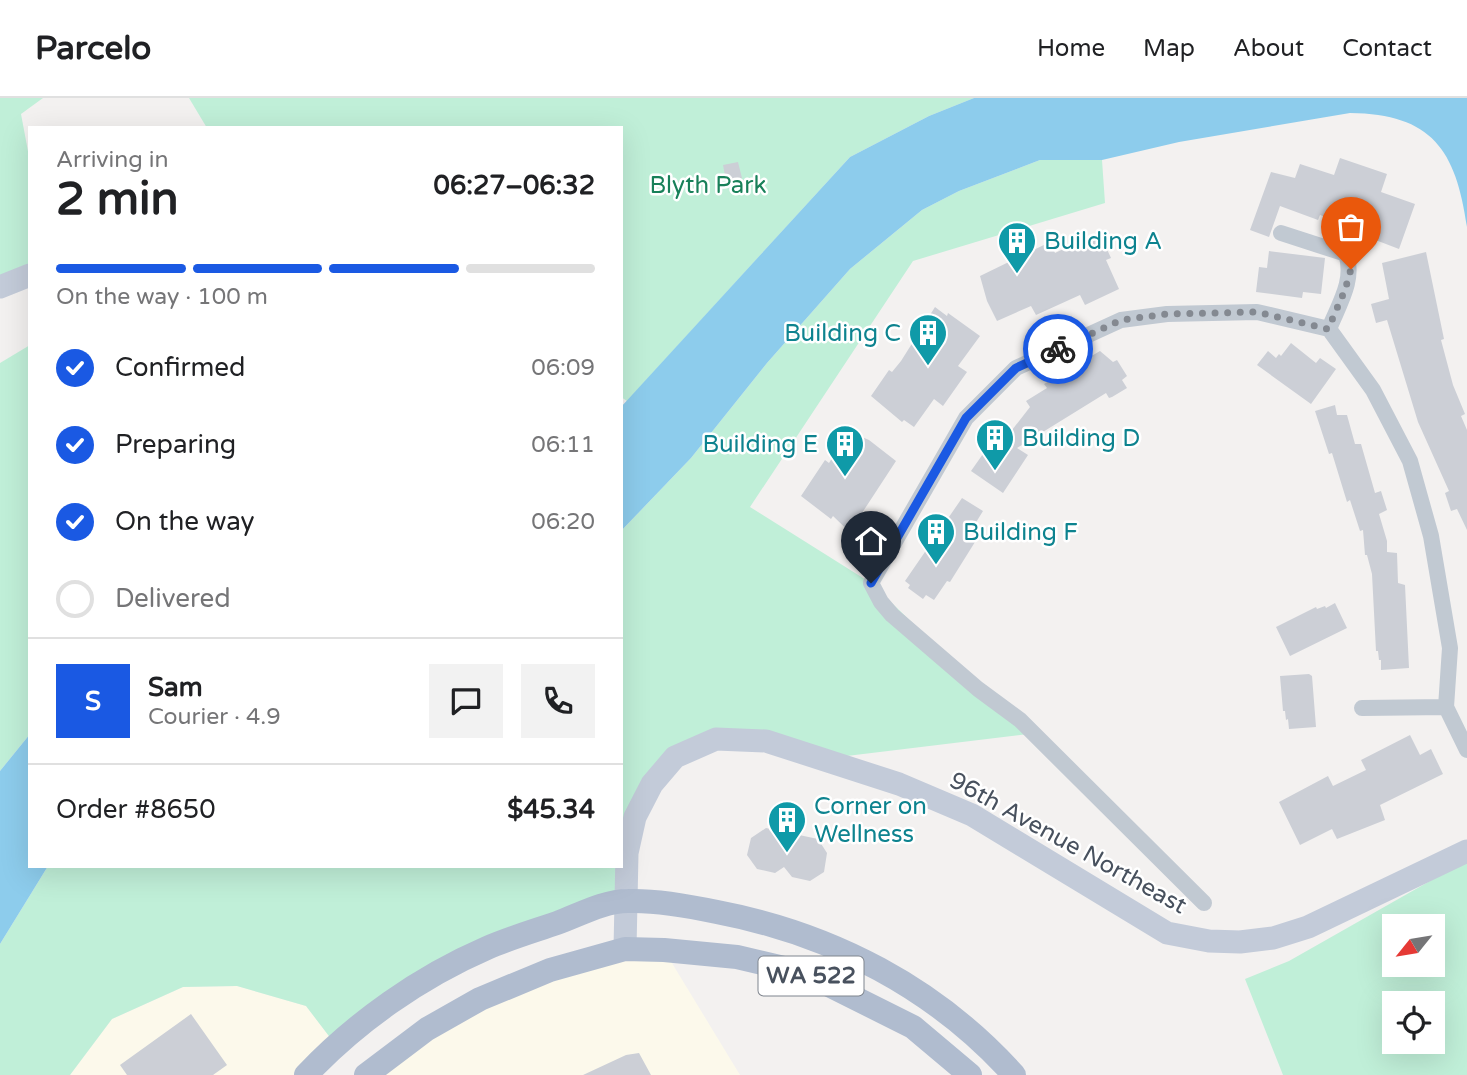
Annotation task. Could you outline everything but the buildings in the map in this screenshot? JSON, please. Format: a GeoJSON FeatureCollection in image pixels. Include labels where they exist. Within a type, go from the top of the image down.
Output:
{"type":"FeatureCollection","features":[{"type":"Feature","properties":{"kind":"main road"},"geometry":{"type":"LineString","coordinates":[[0,287],[28,276]]}},
{"type":"Feature","properties":{"kind":"main road","name":"96th Avenue Northeast"},"geometry":{"type":"LineString","coordinates":[[625,949],[630,841],[635,817],[652,784],[675,757],[716,739],[766,741],[899,784],[972,815],[1167,933],[1209,941],[1240,942],[1273,938],[1308,927],[1467,852]]}},
{"type":"Feature","properties":{"kind":"main road","name":"WA 522"},"geometry":{"type":"LineString","coordinates":[[306,1075],[335,1044],[441,971],[523,934],[589,910],[626,901],[688,906],[746,917],[812,937],[864,959],[914,988],[960,1022],[1014,1075]]}},
{"type":"Feature","properties":{"kind":"main road","name":"WA 522"},"geometry":{"type":"LineString","coordinates":[[366,1075],[428,1029],[480,999],[550,970],[625,949],[737,957],[804,973],[913,1027],[970,1075]]}},
{"type":"Feature","properties":{"kind":"street"},"geometry":{"type":"LineString","coordinates":[[1281,233],[1346,254],[1351,269],[1328,329]]}},
{"type":"Feature","properties":{"kind":"street"},"geometry":{"type":"LineString","coordinates":[[1204,903],[1020,720],[978,689],[892,615],[871,583],[966,418],[1016,368],[1121,320],[1167,314],[1257,312],[1328,329],[1373,390],[1410,461],[1431,536],[1450,648],[1446,707],[1467,750]]}},
{"type":"Feature","properties":{"kind":"street"},"geometry":{"type":"LineString","coordinates":[[1362,708],[1446,707]]}},
{"type":"Feature","properties":{"kind":"shaded area"},"geometry":{"type":"Polygon","coordinates":[[[664,950],[740,1075],[366,1075],[480,999],[664,950]]]}},
{"type":"Feature","properties":{"kind":"shaded area"},"geometry":{"type":"Polygon","coordinates":[[[237,986],[306,1006],[335,1044],[306,1075],[70,1075],[112,1019],[183,987],[237,986]]]}},
{"type":"Feature","properties":{"kind":"green space"},"geometry":{"type":"Polygon","coordinates":[[[0,98],[43,98],[21,114],[28,151],[28,276],[0,287],[0,98]]]}},
{"type":"Feature","properties":{"kind":"green space","name":"Blyth Park"},"geometry":{"type":"Polygon","coordinates":[[[189,98],[974,98],[929,116],[850,157],[627,401],[623,398],[623,126],[206,126],[189,98]]]}},
{"type":"Feature","properties":{"kind":"green space"},"geometry":{"type":"Polygon","coordinates":[[[1040,160],[1102,160],[1105,203],[913,261],[750,507],[871,583],[1028,734],[822,759],[716,739],[652,784],[626,900],[523,934],[335,1044],[306,1006],[237,986],[183,987],[112,1019],[70,1075],[0,1075],[0,944],[47,868],[623,868],[623,529],[691,458],[767,363],[850,269],[922,210],[959,191],[1040,160]]]}},
{"type":"Feature","properties":{"kind":"green space"},"geometry":{"type":"Polygon","coordinates":[[[28,346],[28,736],[0,771],[0,363],[28,346]]]}},
{"type":"Feature","properties":{"kind":"green space"},"geometry":{"type":"Polygon","coordinates":[[[1467,860],[1467,1075],[1283,1075],[1245,979],[1289,961],[1467,860]]]}},
{"type":"Feature","properties":{"kind":"water"},"geometry":{"type":"Polygon","coordinates":[[[974,98],[1467,98],[1467,227],[1456,177],[1447,157],[1435,141],[1420,129],[1401,120],[1378,115],[1350,113],[1179,142],[1102,160],[1040,160],[959,191],[922,210],[850,269],[767,363],[691,458],[623,529],[623,405],[850,157],[929,116],[974,98]]]}},
{"type":"Feature","properties":{"kind":"water"},"geometry":{"type":"Polygon","coordinates":[[[28,736],[28,868],[47,868],[0,944],[0,771],[28,736]]]}},
{"type":"Feature","properties":{"kind":"way so far"},"geometry":{"type":"LineString","coordinates":[[1058,349],[1121,320],[1167,314],[1257,312],[1328,329],[1351,269]]}},
{"type":"Feature","properties":{"kind":"place","name":"Building A"},"geometry":{"type":"Point","coordinates":[1017,275]}},
{"type":"Feature","properties":{"kind":"place","name":"Building C"},"geometry":{"type":"Point","coordinates":[928,367]}},
{"type":"Feature","properties":{"kind":"place","name":"Building D"},"geometry":{"type":"Point","coordinates":[995,472]}},
{"type":"Feature","properties":{"kind":"place","name":"Building E"},"geometry":{"type":"Point","coordinates":[845,478]}},
{"type":"Feature","properties":{"kind":"place","name":"Building F"},"geometry":{"type":"Point","coordinates":[936,566]}},
{"type":"Feature","properties":{"kind":"place","name":"Corner on Wellness"},"geometry":{"type":"Point","coordinates":[787,854]}},
{"type":"Feature","properties":{"kind":"route"},"geometry":{"type":"LineString","coordinates":[[871,583],[966,418],[1016,368],[1058,349]]}}]}
